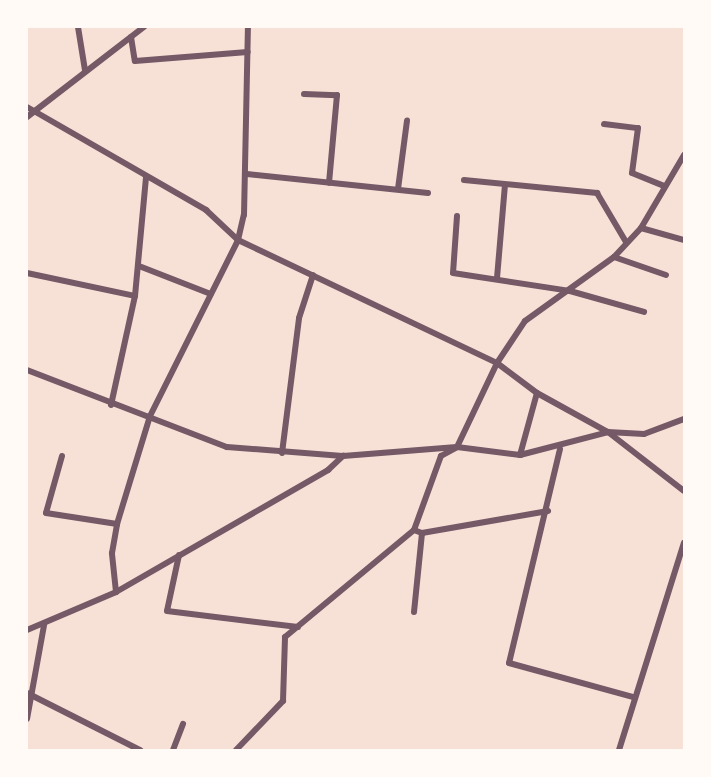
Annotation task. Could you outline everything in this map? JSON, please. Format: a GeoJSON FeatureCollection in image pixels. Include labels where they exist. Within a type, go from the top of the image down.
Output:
{"type":"FeatureCollection","features":[{"type":"Feature","properties":{"kind":"street"},"geometry":{"type":"LineString","coordinates":[[78,27],[85,70]]}},
{"type":"Feature","properties":{"kind":"street"},"geometry":{"type":"LineString","coordinates":[[30,115],[85,70],[144,27]]}},
{"type":"Feature","properties":{"kind":"street"},"geometry":{"type":"LineString","coordinates":[[116,592],[112,553],[117,524],[150,416],[238,240],[247,174],[248,27]]}},
{"type":"Feature","properties":{"kind":"street"},"geometry":{"type":"LineString","coordinates":[[131,37],[135,61],[248,52]]}},
{"type":"Feature","properties":{"kind":"street"},"geometry":{"type":"LineString","coordinates":[[304,94],[337,95],[329,183]]}},
{"type":"Feature","properties":{"kind":"street"},"geometry":{"type":"LineString","coordinates":[[27,107],[30,115],[206,210],[238,240],[497,363],[537,393],[608,432],[684,491]]}},
{"type":"Feature","properties":{"kind":"street"},"geometry":{"type":"LineString","coordinates":[[398,189],[407,121]]}},
{"type":"Feature","properties":{"kind":"street"},"geometry":{"type":"LineString","coordinates":[[604,124],[638,128],[632,172],[664,186]]}},
{"type":"Feature","properties":{"kind":"street"},"geometry":{"type":"LineString","coordinates":[[236,750],[283,701],[285,637],[414,530],[441,456],[457,447],[497,363],[525,321],[570,291],[614,257],[641,228],[684,155]]}},
{"type":"Feature","properties":{"kind":"street"},"geometry":{"type":"LineString","coordinates":[[247,174],[428,193]]}},
{"type":"Feature","properties":{"kind":"street"},"geometry":{"type":"LineString","coordinates":[[111,405],[135,296],[146,177]]}},
{"type":"Feature","properties":{"kind":"street"},"geometry":{"type":"LineString","coordinates":[[464,180],[597,193],[626,242]]}},
{"type":"Feature","properties":{"kind":"street"},"geometry":{"type":"LineString","coordinates":[[497,278],[505,185]]}},
{"type":"Feature","properties":{"kind":"street"},"geometry":{"type":"LineString","coordinates":[[457,216],[453,273],[570,291],[644,312]]}},
{"type":"Feature","properties":{"kind":"street"},"geometry":{"type":"LineString","coordinates":[[641,228],[684,240]]}},
{"type":"Feature","properties":{"kind":"street"},"geometry":{"type":"LineString","coordinates":[[614,257],[666,275]]}},
{"type":"Feature","properties":{"kind":"street"},"geometry":{"type":"LineString","coordinates":[[139,266],[211,294]]}},
{"type":"Feature","properties":{"kind":"street"},"geometry":{"type":"LineString","coordinates":[[27,273],[135,296]]}},
{"type":"Feature","properties":{"kind":"street"},"geometry":{"type":"LineString","coordinates":[[282,453],[298,318],[313,275]]}},
{"type":"Feature","properties":{"kind":"street"},"geometry":{"type":"LineString","coordinates":[[27,370],[111,405],[150,416],[227,447],[282,453],[343,456],[457,447],[520,455],[560,448],[608,432],[644,434],[684,419]]}},
{"type":"Feature","properties":{"kind":"street"},"geometry":{"type":"LineString","coordinates":[[520,455],[537,393]]}},
{"type":"Feature","properties":{"kind":"street"},"geometry":{"type":"LineString","coordinates":[[560,448],[548,511],[509,663],[633,697]]}},
{"type":"Feature","properties":{"kind":"street"},"geometry":{"type":"LineString","coordinates":[[62,456],[46,513],[117,524]]}},
{"type":"Feature","properties":{"kind":"street"},"geometry":{"type":"LineString","coordinates":[[27,630],[44,626],[116,592],[328,470],[343,456]]}},
{"type":"Feature","properties":{"kind":"street"},"geometry":{"type":"LineString","coordinates":[[414,530],[422,533],[548,511]]}},
{"type":"Feature","properties":{"kind":"street"},"geometry":{"type":"LineString","coordinates":[[414,612],[422,533]]}},
{"type":"Feature","properties":{"kind":"street"},"geometry":{"type":"LineString","coordinates":[[619,750],[633,697],[684,543]]}},
{"type":"Feature","properties":{"kind":"street"},"geometry":{"type":"LineString","coordinates":[[178,555],[167,611],[298,627]]}},
{"type":"Feature","properties":{"kind":"street"},"geometry":{"type":"LineString","coordinates":[[27,719],[29,694],[44,626]]}},
{"type":"Feature","properties":{"kind":"street"},"geometry":{"type":"LineString","coordinates":[[29,694],[140,750]]}},
{"type":"Feature","properties":{"kind":"street"},"geometry":{"type":"LineString","coordinates":[[173,750],[183,724]]}}]}
